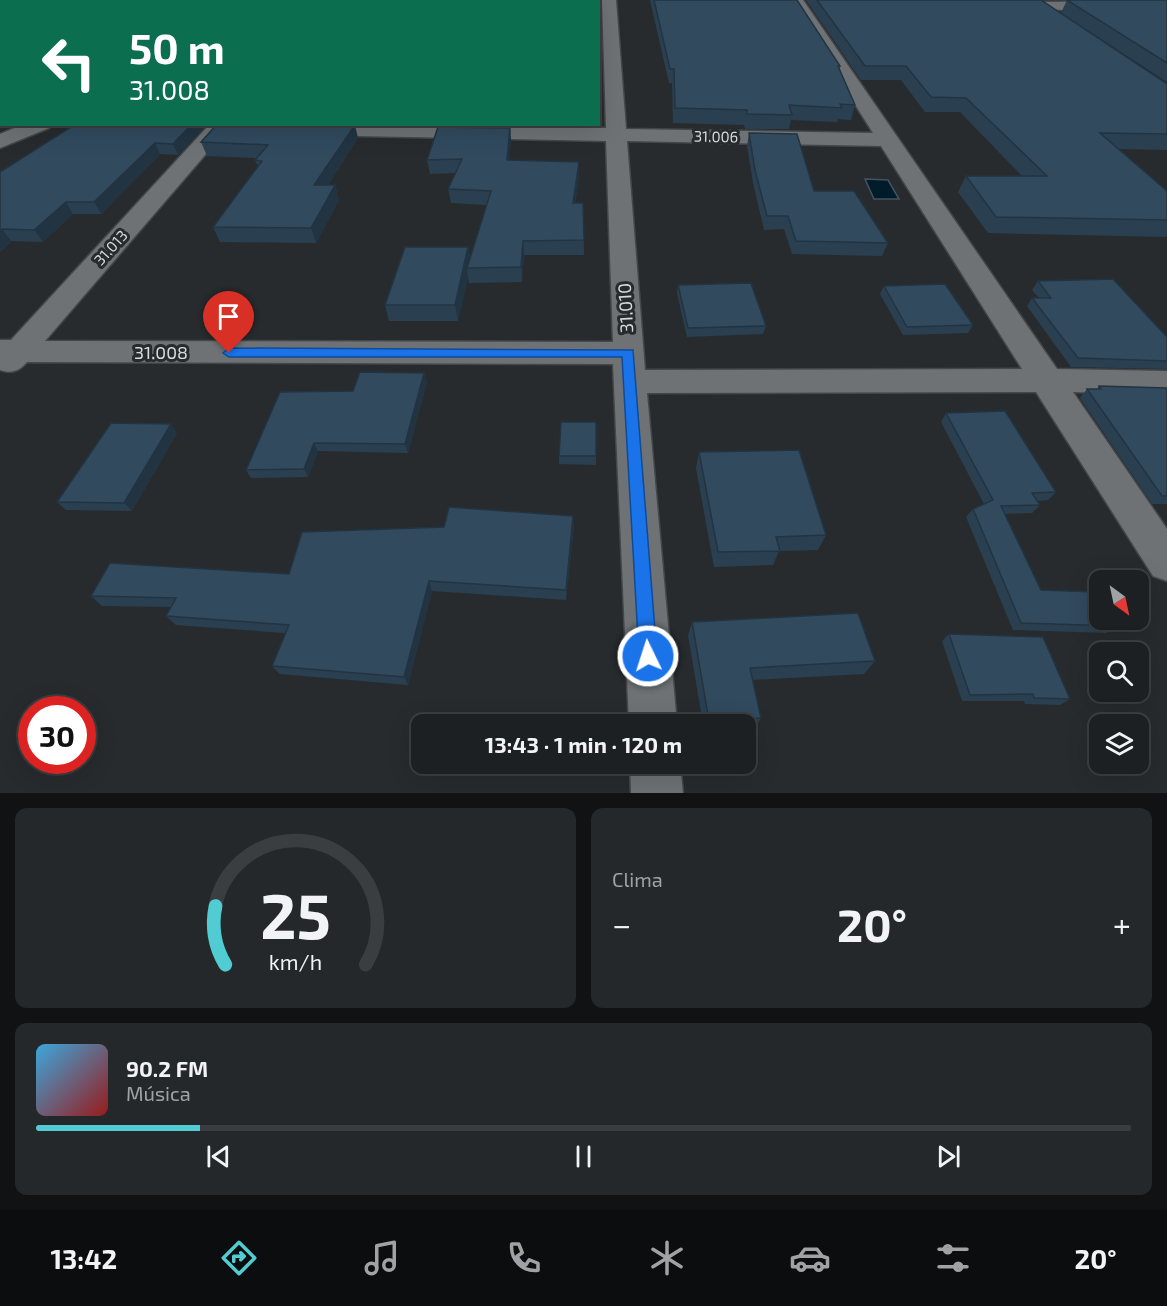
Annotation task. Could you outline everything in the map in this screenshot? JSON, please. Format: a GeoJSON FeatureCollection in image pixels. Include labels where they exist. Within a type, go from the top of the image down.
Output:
{"type":"FeatureCollection","features":[{"type":"Feature","properties":{"kind":"street","name":"31.010"},"geometry":{"type":"LineString","coordinates":[[609,0],[629,367],[652,714]]}},
{"type":"Feature","properties":{"kind":"street"},"geometry":{"type":"LineString","coordinates":[[796,0],[1167,563]]}},
{"type":"Feature","properties":{"kind":"street"},"geometry":{"type":"LineString","coordinates":[[1032,3],[1167,5]]}},
{"type":"Feature","properties":{"kind":"street"},"geometry":{"type":"LineString","coordinates":[[1032,3],[1064,24]]}},
{"type":"Feature","properties":{"kind":"street"},"geometry":{"type":"LineString","coordinates":[[0,142],[37,126]]}},
{"type":"Feature","properties":{"kind":"street","name":"31.013"},"geometry":{"type":"LineString","coordinates":[[6,359],[220,126]]}},
{"type":"Feature","properties":{"kind":"street","name":"31.006"},"geometry":{"type":"LineString","coordinates":[[284,126],[887,140]]}},
{"type":"Feature","properties":{"kind":"street","name":"31.008"},"geometry":{"type":"LineString","coordinates":[[6,359],[629,367],[1167,383]]}},
{"type":"Feature","properties":{"kind":"street"},"geometry":{"type":"LineString","coordinates":[[656,774],[657,793]]}},
{"type":"Feature","properties":{"kind":"water"},"geometry":{"type":"Polygon","coordinates":[[[865,179],[888,180],[899,199],[874,199],[865,179]]]}},
{"type":"Feature","properties":{"kind":"building"},"geometry":{"type":"Polygon","coordinates":[[[654,0],[797,0],[840,66],[838,66],[855,105],[840,104],[842,108],[789,105],[792,115],[747,114],[747,110],[675,108],[674,69],[670,69],[654,0]]]}},
{"type":"Feature","properties":{"kind":"building"},"geometry":{"type":"Polygon","coordinates":[[[817,0],[1041,0],[1167,84],[1167,134],[1100,133],[1167,191],[1167,220],[996,217],[966,176],[1047,176],[966,98],[931,97],[906,66],[865,66],[817,0]]]}},
{"type":"Feature","properties":{"kind":"building"},"geometry":{"type":"Polygon","coordinates":[[[1067,0],[1167,0],[1167,63],[1067,0]]]}},
{"type":"Feature","properties":{"kind":"building"},"geometry":{"type":"Polygon","coordinates":[[[72,126],[190,126],[173,144],[155,143],[94,202],[66,202],[34,230],[2,229],[0,231],[0,172],[72,126]]]}},
{"type":"Feature","properties":{"kind":"building"},"geometry":{"type":"Polygon","coordinates":[[[215,126],[354,126],[314,185],[335,185],[311,228],[213,227],[262,161],[255,160],[268,145],[201,142],[215,126]]]}},
{"type":"Feature","properties":{"kind":"building"},"geometry":{"type":"Polygon","coordinates":[[[438,127],[510,128],[507,160],[579,162],[573,203],[583,203],[584,240],[523,241],[521,267],[467,268],[491,191],[448,189],[462,159],[427,160],[438,127]]]}},
{"type":"Feature","properties":{"kind":"building"},"geometry":{"type":"Polygon","coordinates":[[[749,133],[797,134],[814,191],[854,191],[888,243],[796,241],[788,216],[767,216],[755,170],[749,133]]]}},
{"type":"Feature","properties":{"kind":"building"},"geometry":{"type":"Polygon","coordinates":[[[405,247],[468,247],[455,305],[385,305],[405,247]]]}},
{"type":"Feature","properties":{"kind":"building"},"geometry":{"type":"Polygon","coordinates":[[[1113,279],[1167,337],[1167,361],[1078,358],[1032,298],[1051,298],[1038,281],[1113,279]]]}},
{"type":"Feature","properties":{"kind":"building"},"geometry":{"type":"Polygon","coordinates":[[[751,283],[766,326],[688,328],[678,285],[751,283]]]}},
{"type":"Feature","properties":{"kind":"building"},"geometry":{"type":"Polygon","coordinates":[[[945,284],[973,325],[907,327],[884,286],[945,284]]]}},
{"type":"Feature","properties":{"kind":"building"},"geometry":{"type":"Polygon","coordinates":[[[360,372],[424,373],[405,444],[314,443],[304,469],[246,470],[280,392],[353,391],[360,372]]]}},
{"type":"Feature","properties":{"kind":"building"},"geometry":{"type":"Polygon","coordinates":[[[1099,386],[1167,388],[1167,496],[1162,496],[1087,389],[1101,389],[1099,386]]]}},
{"type":"Feature","properties":{"kind":"building"},"geometry":{"type":"Polygon","coordinates":[[[1005,411],[1056,492],[1032,493],[1040,505],[1001,506],[1041,590],[1089,592],[1089,625],[1021,623],[973,509],[993,500],[946,413],[1005,411]]]}},
{"type":"Feature","properties":{"kind":"building"},"geometry":{"type":"Polygon","coordinates":[[[561,422],[596,422],[596,456],[559,456],[561,422]]]}},
{"type":"Feature","properties":{"kind":"building"},"geometry":{"type":"Polygon","coordinates":[[[111,423],[171,424],[124,503],[57,502],[111,423]]]}},
{"type":"Feature","properties":{"kind":"building"},"geometry":{"type":"Polygon","coordinates":[[[799,450],[826,535],[776,537],[780,551],[718,552],[699,452],[799,450]]]}},
{"type":"Feature","properties":{"kind":"building"},"geometry":{"type":"Polygon","coordinates":[[[449,507],[573,516],[566,590],[429,581],[404,677],[272,666],[289,625],[166,616],[176,598],[91,596],[110,563],[289,574],[302,532],[444,527],[449,507]]]}},
{"type":"Feature","properties":{"kind":"building"},"geometry":{"type":"Polygon","coordinates":[[[858,613],[875,661],[750,668],[761,718],[756,718],[756,714],[708,714],[692,622],[858,613]]]}},
{"type":"Feature","properties":{"kind":"building"},"geometry":{"type":"Polygon","coordinates":[[[949,634],[1043,637],[1070,699],[1034,698],[1033,694],[970,695],[949,634]]]}},
{"type":"Feature","properties":{"kind":"route"},"geometry":{"type":"LineString","coordinates":[[229,353],[628,353],[648,656]]}}]}
